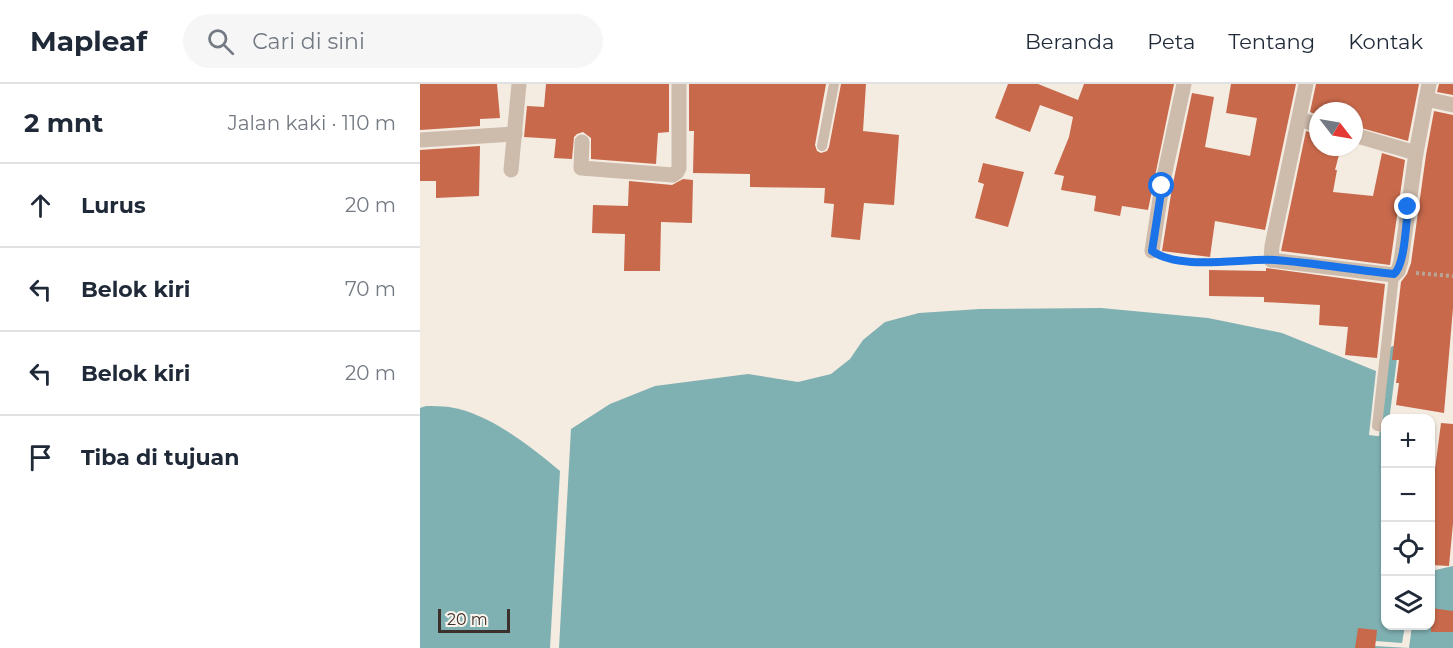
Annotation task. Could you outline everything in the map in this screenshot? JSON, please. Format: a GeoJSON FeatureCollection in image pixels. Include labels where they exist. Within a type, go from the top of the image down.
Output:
{"type":"FeatureCollection","features":[{"type":"Feature","properties":{"kind":"street"},"geometry":{"type":"LineString","coordinates":[[511,170],[519,84]]}},
{"type":"Feature","properties":{"kind":"street"},"geometry":{"type":"LineString","coordinates":[[582,142],[581,168],[673,175],[679,168],[679,84]]}},
{"type":"Feature","properties":{"kind":"street"},"geometry":{"type":"LineString","coordinates":[[1152,251],[1162,186],[1184,84]]}},
{"type":"Feature","properties":{"kind":"street"},"geometry":{"type":"LineString","coordinates":[[1306,84],[1271,260],[1394,274],[1398,271],[1416,153],[1429,94],[1453,105]]}},
{"type":"Feature","properties":{"kind":"street"},"geometry":{"type":"LineString","coordinates":[[1299,119],[1309,122]]}},
{"type":"Feature","properties":{"kind":"street"},"geometry":{"type":"LineString","coordinates":[[420,140],[515,134]]}},
{"type":"Feature","properties":{"kind":"street"},"geometry":{"type":"LineString","coordinates":[[1363,138],[1416,153]]}},
{"type":"Feature","properties":{"kind":"lane"},"geometry":{"type":"LineString","coordinates":[[822,146],[834,84]]}},
{"type":"Feature","properties":{"kind":"lane"},"geometry":{"type":"LineString","coordinates":[[1383,414],[1394,274]]}},
{"type":"Feature","properties":{"kind":"path"},"geometry":{"type":"LineString","coordinates":[[1152,251],[1160,257],[1185,260],[1238,262],[1271,260]]}},
{"type":"Feature","properties":{"kind":"path"},"geometry":{"type":"LineString","coordinates":[[1410,272],[1453,276]]}},
{"type":"Feature","properties":{"kind":"water"},"geometry":{"type":"Polygon","coordinates":[[[1101,308],[1208,318],[1282,333],[1376,371],[1369,435],[1381,436],[1381,630],[1435,630],[1435,570],[1453,566],[1453,648],[559,648],[571,429],[610,404],[655,386],[748,374],[798,382],[831,374],[850,359],[863,340],[885,322],[919,313],[980,309],[1101,308]]]}},
{"type":"Feature","properties":{"kind":"water"},"geometry":{"type":"Polygon","coordinates":[[[426,406],[464,410],[494,423],[522,441],[560,471],[550,648],[420,648],[420,408],[426,406]]]}},
{"type":"Feature","properties":{"kind":"pier"},"geometry":{"type":"Polygon","coordinates":[[[1404,630],[1411,630],[1409,648],[1375,646],[1375,641],[1402,643],[1404,630]]]}},
{"type":"Feature","properties":{"kind":"building"},"geometry":{"type":"Polygon","coordinates":[[[420,84],[497,84],[500,118],[480,119],[480,126],[420,130],[420,84]]]}},
{"type":"Feature","properties":{"kind":"building"},"geometry":{"type":"Polygon","coordinates":[[[546,84],[669,84],[669,132],[658,133],[656,164],[591,159],[591,138],[583,132],[574,137],[572,159],[554,158],[556,139],[524,137],[527,106],[544,107],[546,84]]]}},
{"type":"Feature","properties":{"kind":"building"},"geometry":{"type":"Polygon","coordinates":[[[689,84],[826,84],[815,145],[817,151],[821,153],[827,151],[829,147],[841,84],[866,84],[863,131],[899,135],[894,205],[864,203],[860,240],[831,237],[834,204],[824,203],[825,188],[750,187],[750,174],[693,173],[694,131],[689,131],[689,84]]]}},
{"type":"Feature","properties":{"kind":"building"},"geometry":{"type":"Polygon","coordinates":[[[1008,84],[1038,84],[1078,100],[1084,84],[1174,84],[1148,210],[1122,206],[1120,216],[1094,211],[1096,196],[1061,190],[1064,176],[1054,174],[1069,137],[1073,117],[1040,105],[1030,132],[995,118],[1008,84]]]}},
{"type":"Feature","properties":{"kind":"building"},"geometry":{"type":"Polygon","coordinates":[[[1231,84],[1296,84],[1265,230],[1215,221],[1210,257],[1162,251],[1172,188],[1192,93],[1214,97],[1205,147],[1250,156],[1257,118],[1226,113],[1231,84]]]}},
{"type":"Feature","properties":{"kind":"building"},"geometry":{"type":"Polygon","coordinates":[[[1316,84],[1419,84],[1408,141],[1363,128],[1363,102],[1312,102],[1316,84]]]}},
{"type":"Feature","properties":{"kind":"building"},"geometry":{"type":"Polygon","coordinates":[[[1439,84],[1453,84],[1453,95],[1437,92],[1439,84]]]}},
{"type":"Feature","properties":{"kind":"building"},"geometry":{"type":"Polygon","coordinates":[[[1434,111],[1453,115],[1453,308],[1444,413],[1396,405],[1399,360],[1392,360],[1401,282],[1411,263],[1434,111]]]}},
{"type":"Feature","properties":{"kind":"building"},"geometry":{"type":"Polygon","coordinates":[[[1306,131],[1309,132],[1309,156],[1339,156],[1333,192],[1373,196],[1382,153],[1405,160],[1390,265],[1281,251],[1306,131]]]}},
{"type":"Feature","properties":{"kind":"building"},"geometry":{"type":"Polygon","coordinates":[[[480,146],[479,196],[436,198],[436,181],[420,181],[420,150],[480,146]]]}},
{"type":"Feature","properties":{"kind":"building"},"geometry":{"type":"Polygon","coordinates":[[[983,163],[1024,172],[1008,227],[975,218],[984,184],[978,182],[983,163]]]}},
{"type":"Feature","properties":{"kind":"building"},"geometry":{"type":"Polygon","coordinates":[[[683,179],[693,180],[692,223],[661,222],[660,271],[624,271],[625,234],[592,233],[593,205],[628,206],[629,181],[672,185],[683,179]]]}},
{"type":"Feature","properties":{"kind":"building"},"geometry":{"type":"Polygon","coordinates":[[[1266,268],[1385,284],[1377,358],[1345,355],[1348,327],[1319,325],[1320,305],[1264,302],[1264,297],[1209,296],[1209,270],[1266,271],[1266,268]]]}},
{"type":"Feature","properties":{"kind":"building"},"geometry":{"type":"Polygon","coordinates":[[[1441,423],[1453,424],[1453,523],[1449,566],[1435,565],[1435,469],[1441,423]]]}},
{"type":"Feature","properties":{"kind":"building"},"geometry":{"type":"Polygon","coordinates":[[[1435,609],[1453,611],[1453,632],[1431,632],[1435,630],[1435,609]]]}},
{"type":"Feature","properties":{"kind":"building"},"geometry":{"type":"Polygon","coordinates":[[[1358,628],[1377,630],[1375,648],[1355,648],[1358,628]]]}},
{"type":"Feature","properties":{"kind":"waterway"},"geometry":{"type":"LineString","coordinates":[[1386,414],[1394,350]]}},
{"type":"Feature","properties":{"kind":"route"},"geometry":{"type":"LineString","coordinates":[[1162,186],[1152,251],[1160,257],[1185,260],[1238,262],[1276,260],[1394,274],[1398,271],[1401,261],[1408,207]]}}]}
